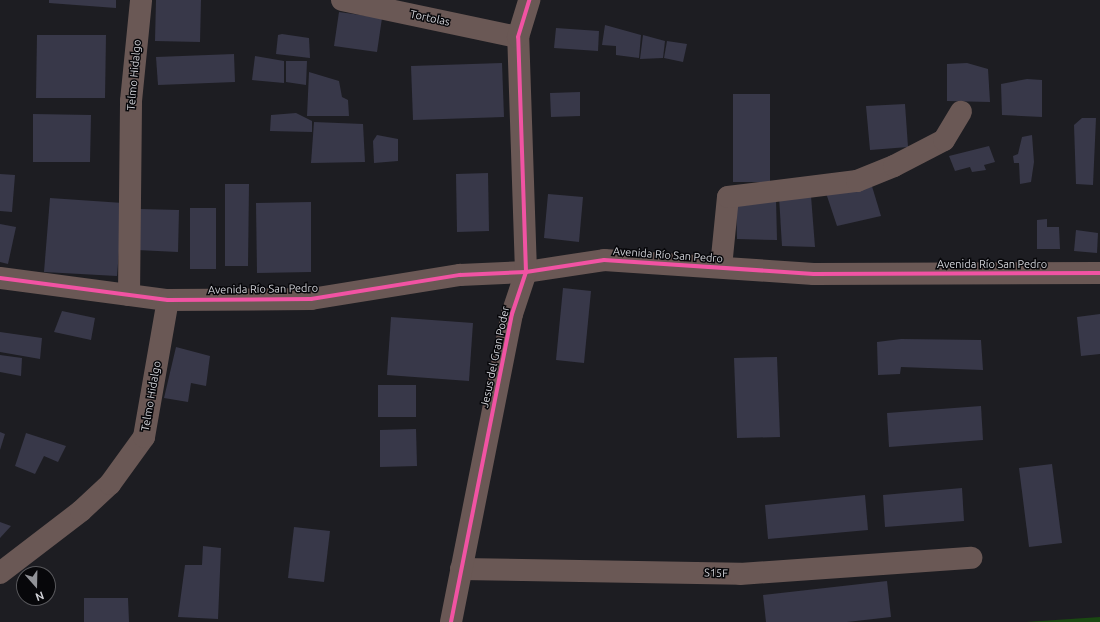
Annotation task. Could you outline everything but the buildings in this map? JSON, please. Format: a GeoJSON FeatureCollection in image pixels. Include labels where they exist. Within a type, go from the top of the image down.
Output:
{"type":"FeatureCollection","features":[{"type":"Feature","properties":{"kind":"street","name":"Telmo Hidalgo"},"geometry":{"type":"LineString","coordinates":[[129,295],[131,101],[141,0]]}},
{"type":"Feature","properties":{"kind":"street","name":"Tortolas"},"geometry":{"type":"LineString","coordinates":[[342,0],[518,37]]}},
{"type":"Feature","properties":{"kind":"street","name":"Jesus del Gran Poder"},"geometry":{"type":"LineString","coordinates":[[451,622],[512,314],[526,272],[518,37],[529,0]]}},
{"type":"Feature","properties":{"kind":"street"},"geometry":{"type":"LineString","coordinates":[[721,267],[728,197],[857,181],[894,166],[944,140],[960,112]]}},
{"type":"Feature","properties":{"kind":"street","name":"Avenida Río San Pedro"},"geometry":{"type":"LineString","coordinates":[[0,278],[168,300],[311,299],[460,275],[526,272],[604,260],[814,274],[1100,273]]}},
{"type":"Feature","properties":{"kind":"street","name":"Telmo Hidalgo"},"geometry":{"type":"LineString","coordinates":[[0,573],[81,511],[110,484],[144,437],[168,300]]}},
{"type":"Feature","properties":{"kind":"street","name":"S15F"},"geometry":{"type":"LineString","coordinates":[[461,569],[740,574],[971,558]]}},
{"type":"Feature","properties":{"kind":"green space"},"geometry":{"type":"Polygon","coordinates":[[[1100,617],[1100,622],[1026,622],[1100,617]]]}},
{"type":"Feature","properties":{"kind":"cycle path"},"geometry":{"type":"LineString","coordinates":[[451,622],[512,314],[526,272],[518,37],[529,0]]}},
{"type":"Feature","properties":{"kind":"cycle path"},"geometry":{"type":"LineString","coordinates":[[0,278],[168,300],[311,299],[460,275],[526,272],[604,260],[814,274],[1100,273]]}}]}
